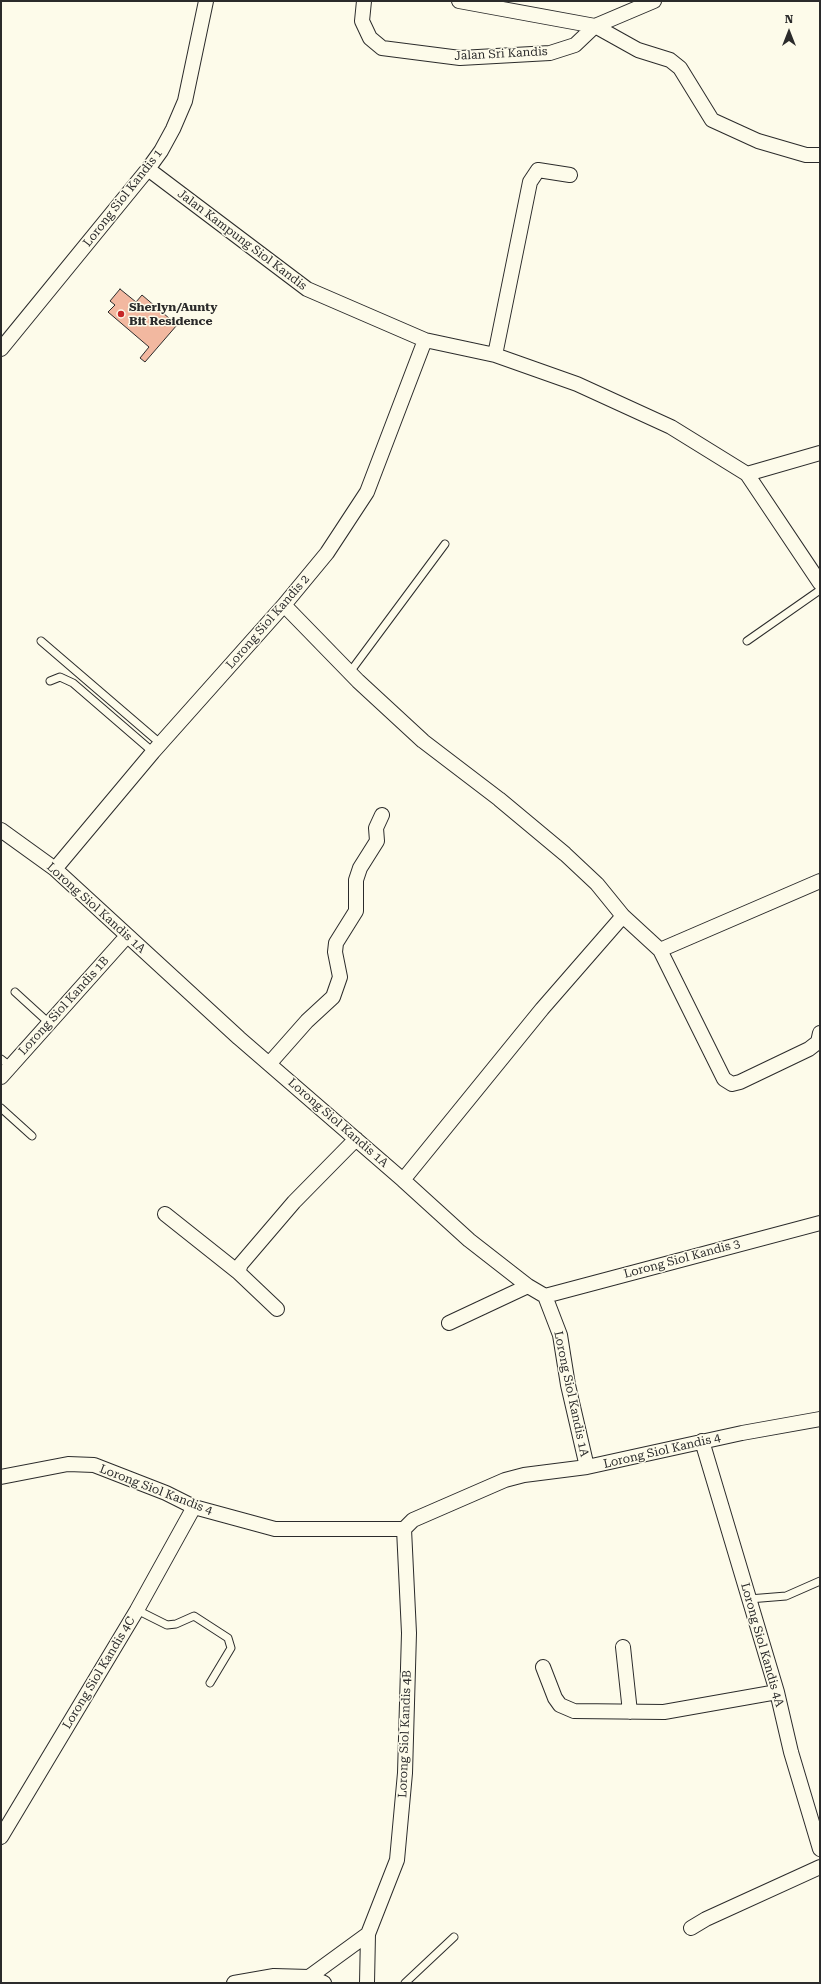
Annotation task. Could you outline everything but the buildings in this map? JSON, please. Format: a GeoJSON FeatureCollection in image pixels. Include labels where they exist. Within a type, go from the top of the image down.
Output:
{"type":"FeatureCollection","features":[{"type":"Feature","properties":{"kind":"street","name":"Lorong Siol Kandis 1"},"geometry":{"type":"LineString","coordinates":[[1,349],[148,169],[167,140],[185,100],[206,1]]}},
{"type":"Feature","properties":{"kind":"street","name":"Jalan Sri Kandis"},"geometry":{"type":"LineString","coordinates":[[364,1],[362,20],[370,38],[382,48],[460,58],[550,53],[575,45],[595,26],[654,1]]}},
{"type":"Feature","properties":{"kind":"street"},"geometry":{"type":"LineString","coordinates":[[459,1],[595,26],[638,50],[670,60],[680,68],[712,120],[758,142],[806,154],[820,155]]}},
{"type":"Feature","properties":{"kind":"street","name":"Jalan Kampung Siol Kandis"},"geometry":{"type":"LineString","coordinates":[[148,169],[307,289],[426,340],[495,355],[577,384],[670,427],[747,474],[820,583]]}},
{"type":"Feature","properties":{"kind":"street"},"geometry":{"type":"LineString","coordinates":[[495,355],[530,182],[538,170],[570,175]]}},
{"type":"Feature","properties":{"kind":"street","name":"Lorong Siol Kandis 2"},"geometry":{"type":"LineString","coordinates":[[55,869],[157,748],[284,605],[327,553],[367,492],[426,340]]}},
{"type":"Feature","properties":{"kind":"street"},"geometry":{"type":"LineString","coordinates":[[747,474],[820,453]]}},
{"type":"Feature","properties":{"kind":"street"},"geometry":{"type":"LineString","coordinates":[[284,605],[350,672],[423,742],[499,799],[565,854],[597,884],[623,916],[660,950],[724,1079],[732,1084],[740,1082],[809,1048],[818,1042],[820,1034]]}},
{"type":"Feature","properties":{"kind":"street"},"geometry":{"type":"LineString","coordinates":[[269,1064],[307,1021],[333,997],[340,977],[335,952],[336,943],[356,911],[356,880],[360,868],[376,841],[376,828],[382,815]]}},
{"type":"Feature","properties":{"kind":"street","name":"Lorong Siol Kandis 1A"},"geometry":{"type":"LineString","coordinates":[[1,830],[55,869],[269,1064],[403,1180],[469,1240],[528,1286],[544,1296],[560,1335],[568,1385],[587,1468]]}},
{"type":"Feature","properties":{"kind":"street"},"geometry":{"type":"LineString","coordinates":[[660,950],[820,881]]}},
{"type":"Feature","properties":{"kind":"street"},"geometry":{"type":"LineString","coordinates":[[403,1180],[542,1009],[623,916]]}},
{"type":"Feature","properties":{"kind":"street","name":"Lorong Siol Kandis 1B"},"geometry":{"type":"LineString","coordinates":[[4,1067],[49,1023],[127,936]]}},
{"type":"Feature","properties":{"kind":"street"},"geometry":{"type":"LineString","coordinates":[[238,1272],[241,1264],[294,1202],[356,1139]]}},
{"type":"Feature","properties":{"kind":"street"},"geometry":{"type":"LineString","coordinates":[[165,1214],[238,1272],[277,1309]]}},
{"type":"Feature","properties":{"kind":"street","name":"Lorong Siol Kandis 3"},"geometry":{"type":"LineString","coordinates":[[544,1296],[820,1223]]}},
{"type":"Feature","properties":{"kind":"street"},"geometry":{"type":"LineString","coordinates":[[449,1323],[528,1286]]}},
{"type":"Feature","properties":{"kind":"street","name":"Lorong Siol Kandis 4"},"geometry":{"type":"LineString","coordinates":[[1,1477],[68,1464],[94,1465],[166,1493],[194,1507],[275,1529],[404,1529],[413,1520],[506,1480],[524,1476],[587,1468],[702,1441],[820,1419]]}},
{"type":"Feature","properties":{"kind":"street","name":"Lorong Siol Kandis 4A"},"geometry":{"type":"LineString","coordinates":[[702,1441],[777,1692],[792,1752],[820,1849]]}},
{"type":"Feature","properties":{"kind":"street","name":"Lorong Siol Kandis 4C"},"geometry":{"type":"LineString","coordinates":[[1,1837],[137,1610],[194,1507]]}},
{"type":"Feature","properties":{"kind":"street","name":"Lorong Siol Kandis 4B"},"geometry":{"type":"LineString","coordinates":[[368,1934],[397,1860],[405,1774],[409,1633],[404,1529]]}},
{"type":"Feature","properties":{"kind":"street"},"geometry":{"type":"LineString","coordinates":[[623,1647],[630,1712]]}},
{"type":"Feature","properties":{"kind":"street"},"geometry":{"type":"LineString","coordinates":[[543,1667],[555,1698],[560,1705],[574,1711],[664,1712],[777,1692]]}},
{"type":"Feature","properties":{"kind":"street"},"geometry":{"type":"LineString","coordinates":[[691,1928],[706,1919],[820,1867]]}},
{"type":"Feature","properties":{"kind":"street"},"geometry":{"type":"LineString","coordinates":[[309,1977],[368,1934]]}},
{"type":"Feature","properties":{"kind":"street"},"geometry":{"type":"LineString","coordinates":[[367,1983],[368,1934]]}},
{"type":"Feature","properties":{"kind":"street"},"geometry":{"type":"LineString","coordinates":[[234,1983],[274,1976],[309,1977],[324,1983]]}},
{"type":"Feature","properties":{"kind":"lane"},"geometry":{"type":"LineString","coordinates":[[350,672],[445,544]]}},
{"type":"Feature","properties":{"kind":"lane"},"geometry":{"type":"LineString","coordinates":[[747,641],[820,590]]}},
{"type":"Feature","properties":{"kind":"lane"},"geometry":{"type":"LineString","coordinates":[[41,641],[157,748]]}},
{"type":"Feature","properties":{"kind":"lane"},"geometry":{"type":"LineString","coordinates":[[50,681],[60,677],[73,683],[157,748]]}},
{"type":"Feature","properties":{"kind":"lane"},"geometry":{"type":"LineString","coordinates":[[15,992],[49,1023]]}},
{"type":"Feature","properties":{"kind":"lane"},"geometry":{"type":"LineString","coordinates":[[1,1108],[32,1136]]}},
{"type":"Feature","properties":{"kind":"lane"},"geometry":{"type":"LineString","coordinates":[[749,1599],[786,1596],[820,1581]]}},
{"type":"Feature","properties":{"kind":"lane"},"geometry":{"type":"LineString","coordinates":[[137,1610],[167,1625],[176,1624],[194,1616],[228,1638],[231,1648],[210,1683]]}},
{"type":"Feature","properties":{"kind":"lane"},"geometry":{"type":"LineString","coordinates":[[405,1983],[454,1938]]}},
{"type":"Feature","properties":{"kind":"place","name":"Sherlyn/Aunty Bit Residence"},"geometry":{"type":"Point","coordinates":[121,314]}}]}
